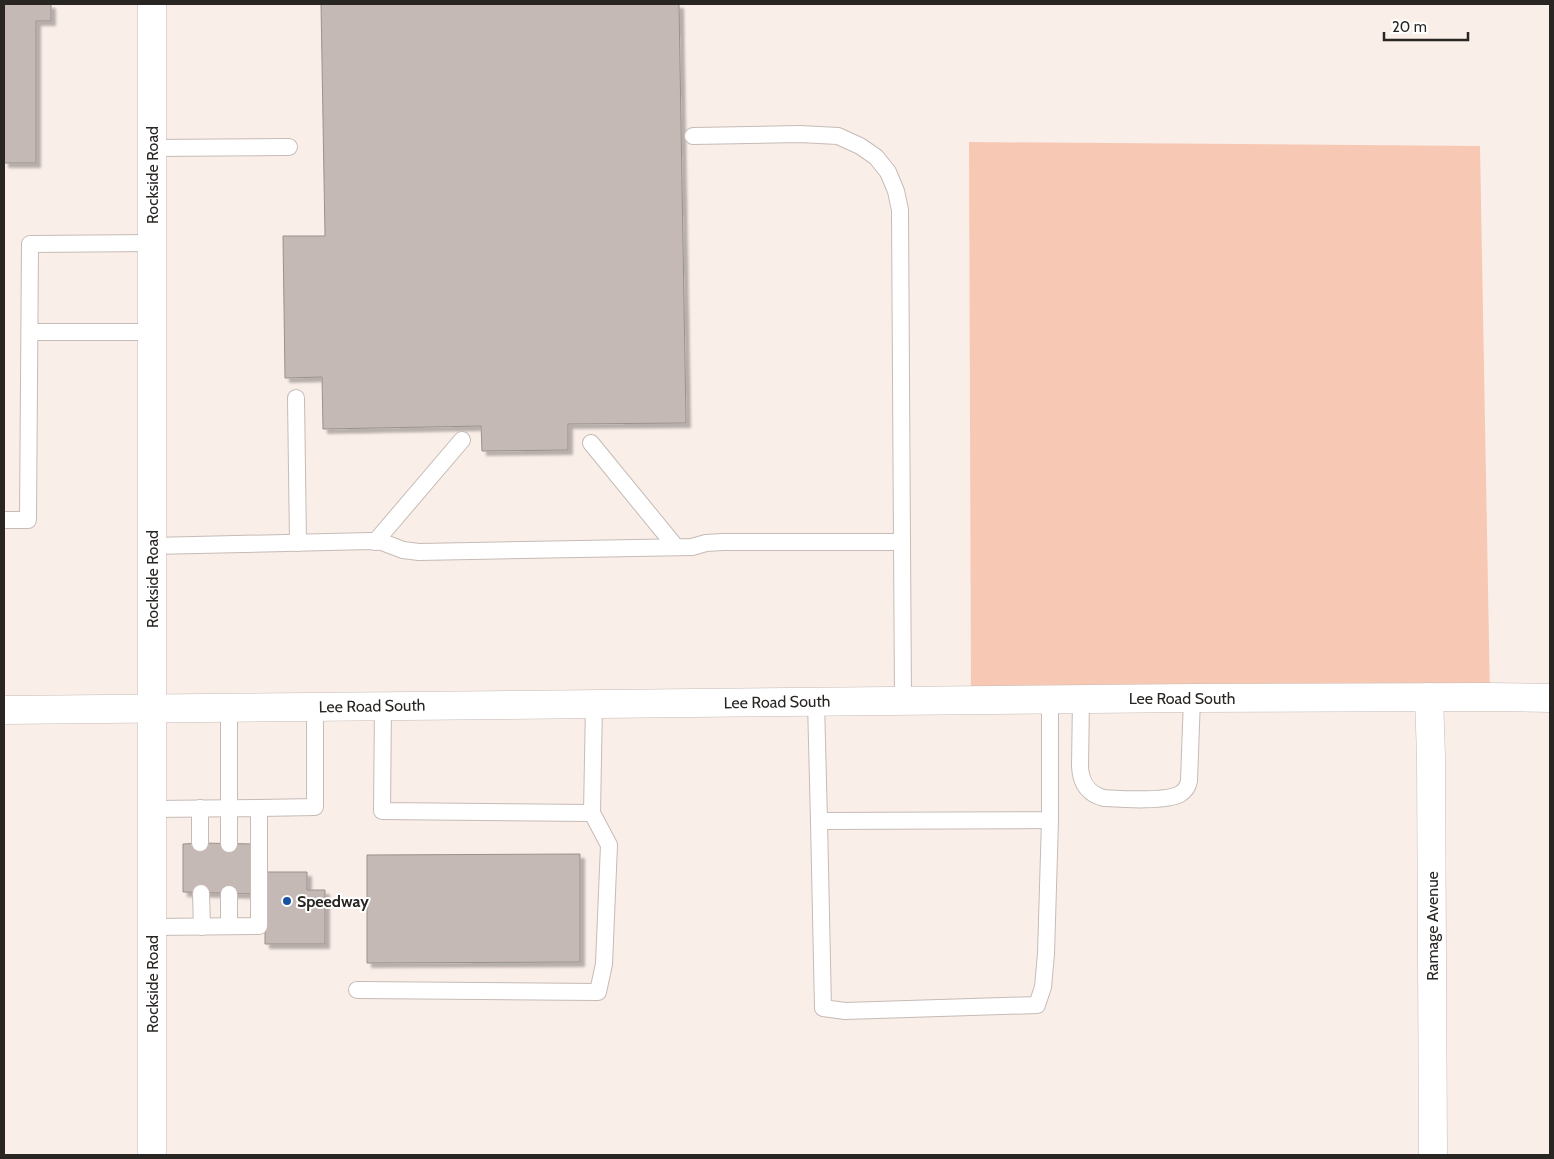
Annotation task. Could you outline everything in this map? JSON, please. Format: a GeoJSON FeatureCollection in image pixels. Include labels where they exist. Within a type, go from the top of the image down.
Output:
{"type":"FeatureCollection","features":[{"type":"Feature","properties":{"kind":"street","name":"Rockside Road"},"geometry":{"type":"LineString","coordinates":[[152,4],[152,1155]]}},
{"type":"Feature","properties":{"kind":"street","name":"Ramage Avenue"},"geometry":{"type":"LineString","coordinates":[[1429,697],[1433,1155]]}},
{"type":"Feature","properties":{"kind":"street","name":"Lee Road South"},"geometry":{"type":"LineString","coordinates":[[4,710],[1192,698],[1550,698]]}},
{"type":"Feature","properties":{"kind":"lane"},"geometry":{"type":"LineString","coordinates":[[692,136],[800,134],[838,136],[860,146],[876,158],[888,172],[896,191],[900,210],[903,701]]}},
{"type":"Feature","properties":{"kind":"lane"},"geometry":{"type":"LineString","coordinates":[[152,148],[289,147]]}},
{"type":"Feature","properties":{"kind":"lane"},"geometry":{"type":"LineString","coordinates":[[4,520],[28,520],[30,244],[152,243]]}},
{"type":"Feature","properties":{"kind":"lane"},"geometry":{"type":"LineString","coordinates":[[30,332],[152,332]]}},
{"type":"Feature","properties":{"kind":"lane"},"geometry":{"type":"LineString","coordinates":[[296,398],[298,543]]}},
{"type":"Feature","properties":{"kind":"lane"},"geometry":{"type":"LineString","coordinates":[[375,542],[462,440]]}},
{"type":"Feature","properties":{"kind":"lane"},"geometry":{"type":"LineString","coordinates":[[591,443],[676,547]]}},
{"type":"Feature","properties":{"kind":"lane"},"geometry":{"type":"LineString","coordinates":[[152,546],[382,542],[403,550],[419,552],[692,547],[706,543],[723,542],[902,542]]}},
{"type":"Feature","properties":{"kind":"lane"},"geometry":{"type":"LineString","coordinates":[[1081,699],[1080,767],[1086,787],[1097,796],[1104,798],[1156,798],[1180,794],[1188,786],[1192,698]]}},
{"type":"Feature","properties":{"kind":"lane"},"geometry":{"type":"LineString","coordinates":[[816,702],[823,1008],[845,1011],[1036,1004],[1043,987],[1046,954],[1050,820],[1050,700]]}},
{"type":"Feature","properties":{"kind":"lane"},"geometry":{"type":"LineString","coordinates":[[357,990],[598,992],[604,964],[609,845],[592,813],[594,704]]}},
{"type":"Feature","properties":{"kind":"lane"},"geometry":{"type":"LineString","coordinates":[[152,809],[315,807],[315,706]]}},
{"type":"Feature","properties":{"kind":"lane"},"geometry":{"type":"LineString","coordinates":[[383,706],[382,811],[592,813]]}},
{"type":"Feature","properties":{"kind":"lane"},"geometry":{"type":"LineString","coordinates":[[229,708],[230,844]]}},
{"type":"Feature","properties":{"kind":"lane"},"geometry":{"type":"LineString","coordinates":[[200,808],[200,843]]}},
{"type":"Feature","properties":{"kind":"lane"},"geometry":{"type":"LineString","coordinates":[[152,927],[259,926],[259,808]]}},
{"type":"Feature","properties":{"kind":"lane"},"geometry":{"type":"LineString","coordinates":[[820,822],[1050,820]]}},
{"type":"Feature","properties":{"kind":"lane"},"geometry":{"type":"LineString","coordinates":[[200,894],[202,927]]}},
{"type":"Feature","properties":{"kind":"lane"},"geometry":{"type":"LineString","coordinates":[[229,894],[229,926]]}},
{"type":"Feature","properties":{"kind":"shaded area"},"geometry":{"type":"Polygon","coordinates":[[[969,142],[1480,146],[1490,697],[971,700],[969,142]]]}},
{"type":"Feature","properties":{"kind":"building"},"geometry":{"type":"Polygon","coordinates":[[[4,4],[51,4],[51,21],[36,21],[36,163],[4,163],[4,4]]]}},
{"type":"Feature","properties":{"kind":"building"},"geometry":{"type":"Polygon","coordinates":[[[321,4],[679,4],[686,423],[568,424],[568,450],[482,451],[481,426],[323,429],[322,377],[285,378],[283,236],[325,236],[321,4]]]}},
{"type":"Feature","properties":{"kind":"building"},"geometry":{"type":"Polygon","coordinates":[[[183,844],[254,844],[253,894],[183,892],[183,844]]]}},
{"type":"Feature","properties":{"kind":"building"},"geometry":{"type":"Polygon","coordinates":[[[580,854],[580,962],[367,963],[367,855],[580,854]]]}},
{"type":"Feature","properties":{"kind":"building"},"geometry":{"type":"Polygon","coordinates":[[[265,872],[307,872],[307,890],[325,890],[325,944],[265,944],[265,872]]]}},
{"type":"Feature","properties":{"kind":"place","name":"Speedway"},"geometry":{"type":"Point","coordinates":[287,901]}}]}
